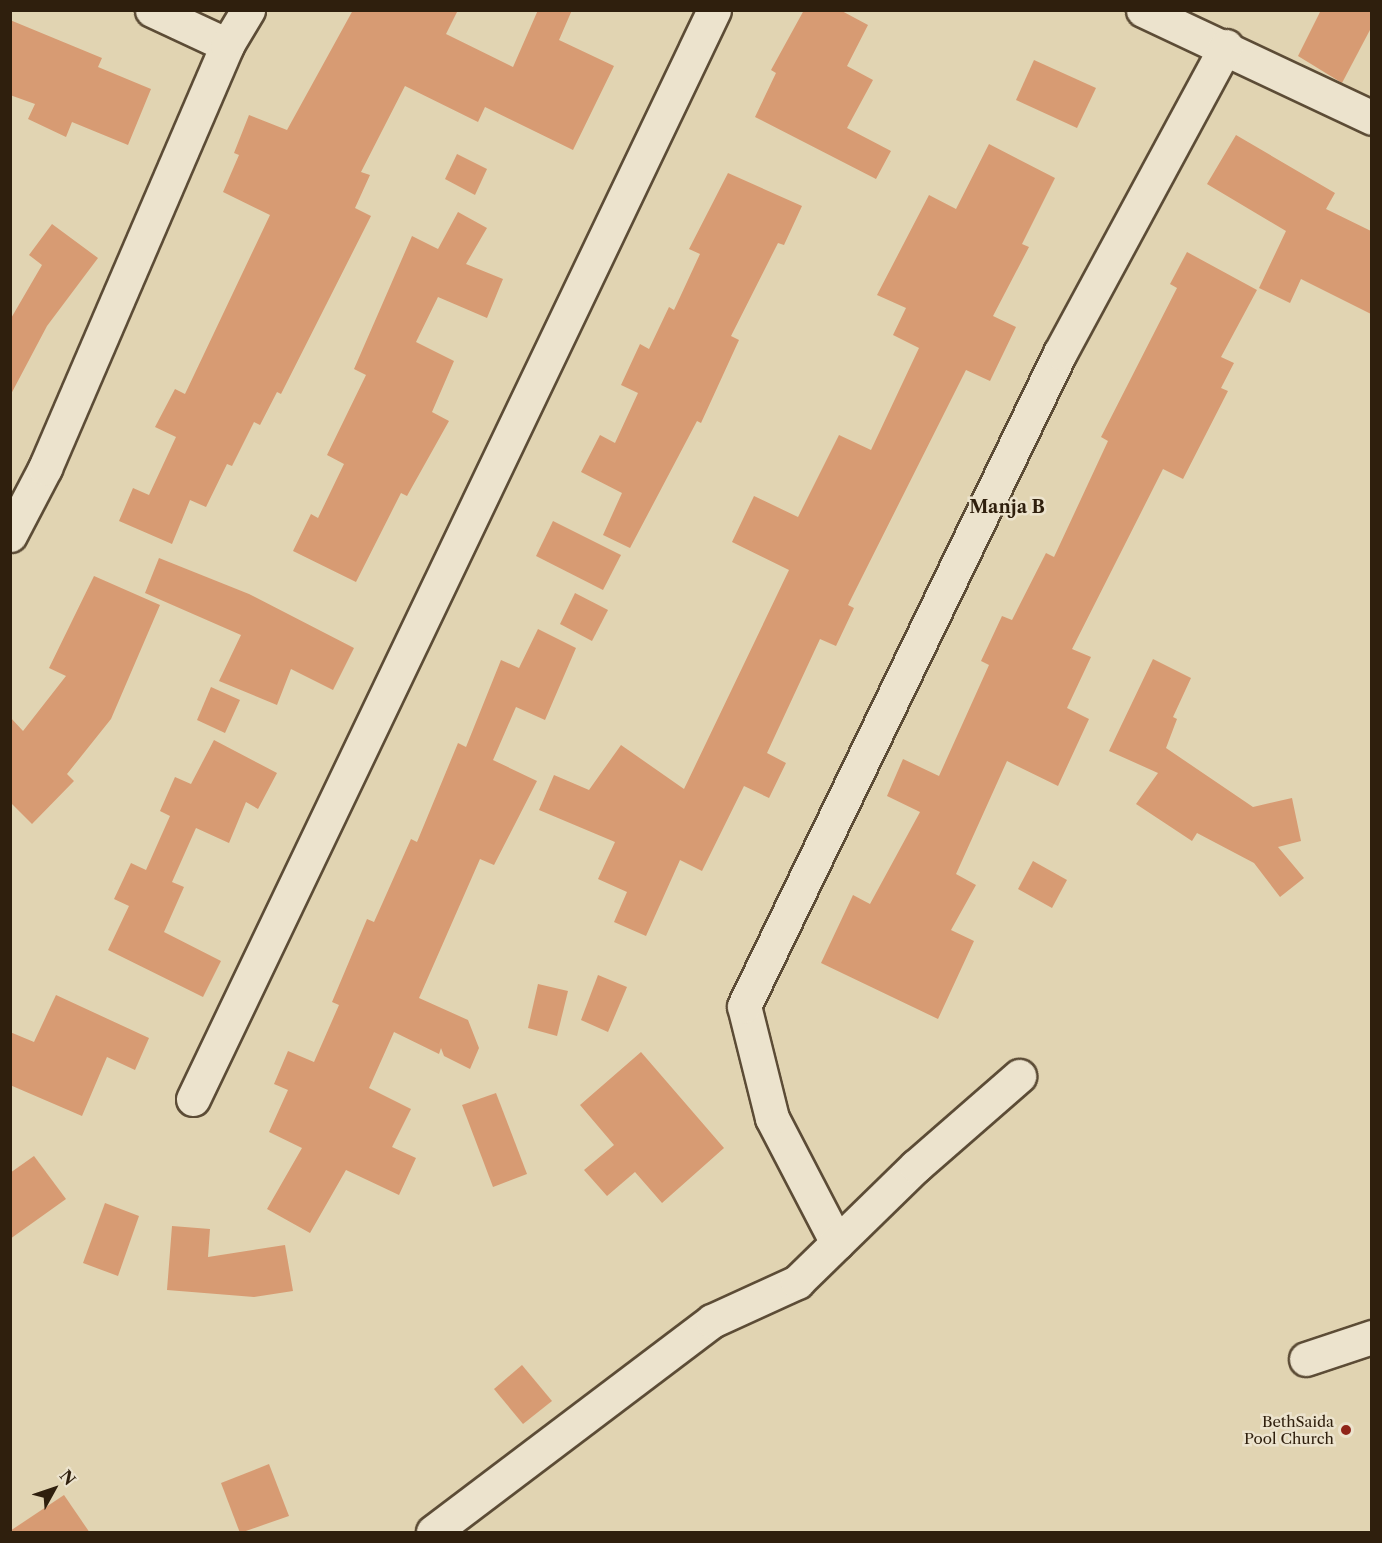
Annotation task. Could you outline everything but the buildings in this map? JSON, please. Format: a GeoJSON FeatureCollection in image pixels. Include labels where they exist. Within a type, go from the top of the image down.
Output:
{"type":"FeatureCollection","features":[{"type":"Feature","properties":{"kind":"street"},"geometry":{"type":"LineString","coordinates":[[152,10],[227,45]]}},
{"type":"Feature","properties":{"kind":"street"},"geometry":{"type":"LineString","coordinates":[[10,535],[45,468],[227,45],[248,10]]}},
{"type":"Feature","properties":{"kind":"street"},"geometry":{"type":"LineString","coordinates":[[194,1099],[714,10]]}},
{"type":"Feature","properties":{"kind":"street"},"geometry":{"type":"LineString","coordinates":[[1143,10],[1226,46],[1371,118]]}},
{"type":"Feature","properties":{"kind":"street"},"geometry":{"type":"LineString","coordinates":[[837,1243],[772,1118],[744,1006],[1060,353],[1226,46]]}},
{"type":"Feature","properties":{"kind":"street"},"geometry":{"type":"LineString","coordinates":[[433,1533],[712,1320],[797,1282],[1019,1076]]}},
{"type":"Feature","properties":{"kind":"street"},"geometry":{"type":"LineString","coordinates":[[1306,1359],[1371,1337]]}},
{"type":"Feature","properties":{"kind":"place","name":"BethSaida Pool Church"},"geometry":{"type":"Point","coordinates":[1346,1430]}},
{"type":"Feature","properties":{"kind":"district","name":"Manja B"},"geometry":{"type":"Point","coordinates":[1007,507]}}]}
